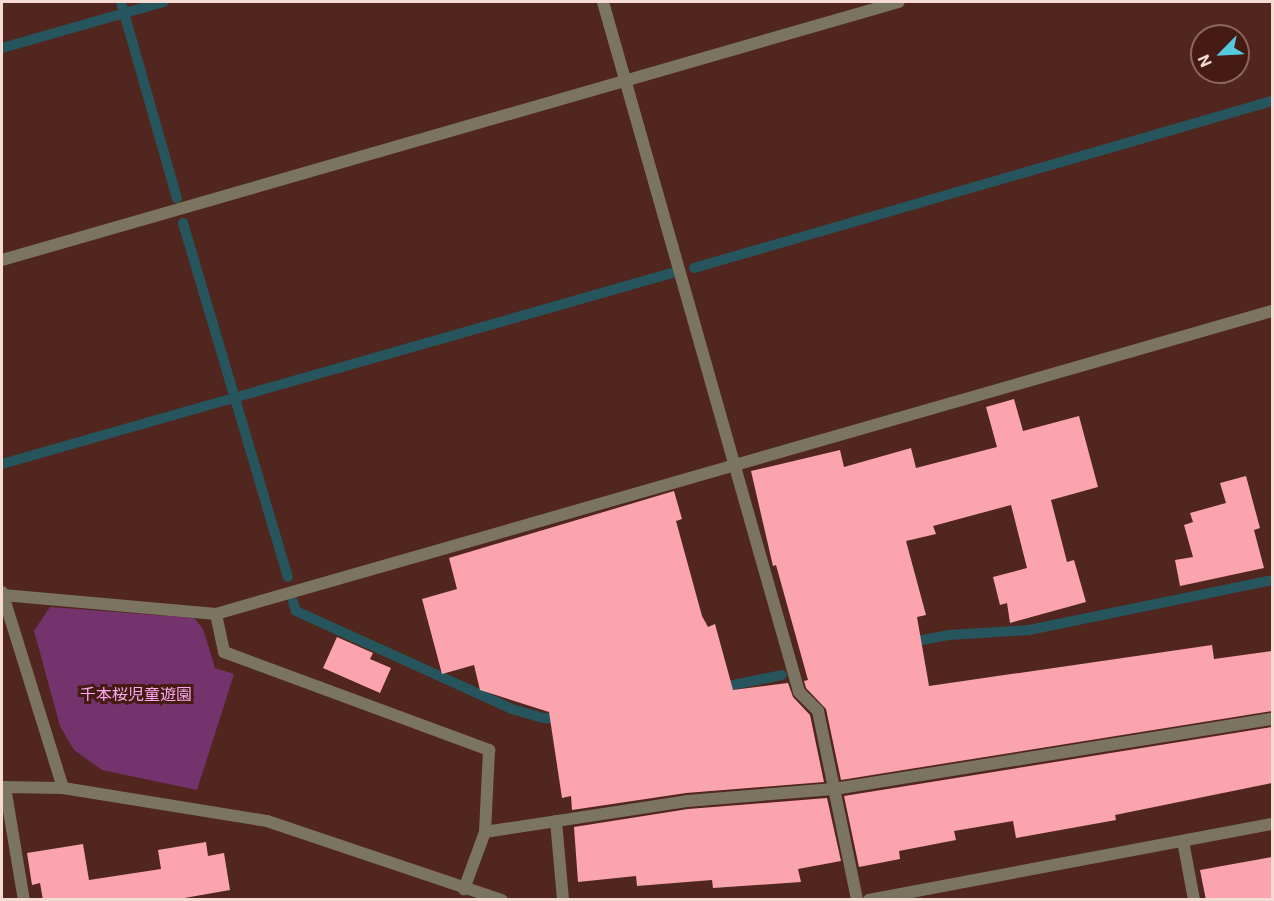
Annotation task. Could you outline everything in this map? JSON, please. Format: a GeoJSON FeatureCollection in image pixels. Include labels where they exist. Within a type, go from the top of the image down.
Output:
{"type":"FeatureCollection","features":[{"type":"Feature","properties":{"kind":"street"},"geometry":{"type":"LineString","coordinates":[[603,2],[799,692],[818,711],[857,900]]}},
{"type":"Feature","properties":{"kind":"street"},"geometry":{"type":"LineString","coordinates":[[2,260],[899,2]]}},
{"type":"Feature","properties":{"kind":"street"},"geometry":{"type":"LineString","coordinates":[[63,788],[2,594],[216,614],[1272,311]]}},
{"type":"Feature","properties":{"kind":"street"},"geometry":{"type":"LineString","coordinates":[[216,614],[224,652],[489,750],[485,832],[464,889]]}},
{"type":"Feature","properties":{"kind":"street"},"geometry":{"type":"LineString","coordinates":[[485,832],[687,801],[834,789],[1272,719]]}},
{"type":"Feature","properties":{"kind":"street"},"geometry":{"type":"LineString","coordinates":[[24,900],[3,787],[63,788],[267,821],[502,900]]}},
{"type":"Feature","properties":{"kind":"street"},"geometry":{"type":"LineString","coordinates":[[556,821],[563,900]]}},
{"type":"Feature","properties":{"kind":"street"},"geometry":{"type":"LineString","coordinates":[[869,900],[1272,824]]}},
{"type":"Feature","properties":{"kind":"street"},"geometry":{"type":"LineString","coordinates":[[1183,841],[1194,900]]}},
{"type":"Feature","properties":{"kind":"green space","name":"千本桜児童遊園"},"geometry":{"type":"Polygon","coordinates":[[[50,607],[194,618],[203,629],[215,668],[234,674],[197,790],[102,770],[74,750],[60,726],[34,631],[50,607]]]}},
{"type":"Feature","properties":{"kind":"building"},"geometry":{"type":"Polygon","coordinates":[[[1014,399],[1023,431],[1079,416],[1098,487],[1051,500],[1067,562],[1074,560],[1086,602],[1010,623],[1007,603],[1000,605],[993,577],[1027,568],[1011,505],[933,526],[936,534],[906,541],[926,615],[917,617],[929,686],[1212,645],[1214,659],[1272,651],[1272,711],[841,780],[826,709],[806,688],[804,681],[808,680],[776,565],[773,566],[751,471],[840,450],[844,467],[911,448],[916,468],[997,447],[986,407],[1014,399]]]}},
{"type":"Feature","properties":{"kind":"building"},"geometry":{"type":"Polygon","coordinates":[[[1246,476],[1260,528],[1254,530],[1264,568],[1180,586],[1175,560],[1193,557],[1184,525],[1193,522],[1190,513],[1226,503],[1220,483],[1246,476]]]}},
{"type":"Feature","properties":{"kind":"building"},"geometry":{"type":"Polygon","coordinates":[[[674,491],[682,519],[676,521],[702,616],[708,627],[715,624],[733,690],[788,683],[793,697],[810,715],[824,782],[686,793],[572,810],[571,796],[562,798],[549,712],[480,690],[474,665],[442,674],[422,599],[457,589],[449,558],[674,491]]]}},
{"type":"Feature","properties":{"kind":"building"},"geometry":{"type":"Polygon","coordinates":[[[337,637],[373,653],[370,659],[391,668],[380,693],[323,668],[337,637]]]}},
{"type":"Feature","properties":{"kind":"building"},"geometry":{"type":"Polygon","coordinates":[[[1272,727],[1272,783],[1115,815],[1116,820],[1016,838],[1013,821],[954,831],[956,840],[899,851],[900,859],[859,867],[844,796],[1272,727]]]}},
{"type":"Feature","properties":{"kind":"building"},"geometry":{"type":"Polygon","coordinates":[[[827,798],[841,861],[798,869],[801,882],[713,888],[712,880],[637,886],[636,876],[578,882],[574,827],[688,809],[827,798]]]}},
{"type":"Feature","properties":{"kind":"building"},"geometry":{"type":"Polygon","coordinates":[[[206,842],[208,856],[224,853],[230,890],[173,900],[43,900],[40,883],[32,885],[27,853],[83,844],[89,880],[161,869],[158,850],[206,842]]]}},
{"type":"Feature","properties":{"kind":"building"},"geometry":{"type":"Polygon","coordinates":[[[1272,857],[1272,900],[1206,900],[1200,870],[1272,857]]]}},
{"type":"Feature","properties":{"kind":"waterway"},"geometry":{"type":"LineString","coordinates":[[121,2],[177,198]]}},
{"type":"Feature","properties":{"kind":"waterway"},"geometry":{"type":"LineString","coordinates":[[2,48],[164,2]]}},
{"type":"Feature","properties":{"kind":"waterway"},"geometry":{"type":"LineString","coordinates":[[694,268],[1272,101]]}},
{"type":"Feature","properties":{"kind":"waterway"},"geometry":{"type":"LineString","coordinates":[[183,223],[288,577]]}},
{"type":"Feature","properties":{"kind":"waterway"},"geometry":{"type":"LineString","coordinates":[[2,464],[672,273]]}},
{"type":"Feature","properties":{"kind":"waterway"},"geometry":{"type":"LineString","coordinates":[[907,643],[949,635],[1029,630],[1272,580]]}},
{"type":"Feature","properties":{"kind":"waterway"},"geometry":{"type":"LineString","coordinates":[[293,602],[296,611],[512,709],[543,718],[564,719]]}},
{"type":"Feature","properties":{"kind":"waterway"},"geometry":{"type":"LineString","coordinates":[[718,688],[782,675]]}}]}
